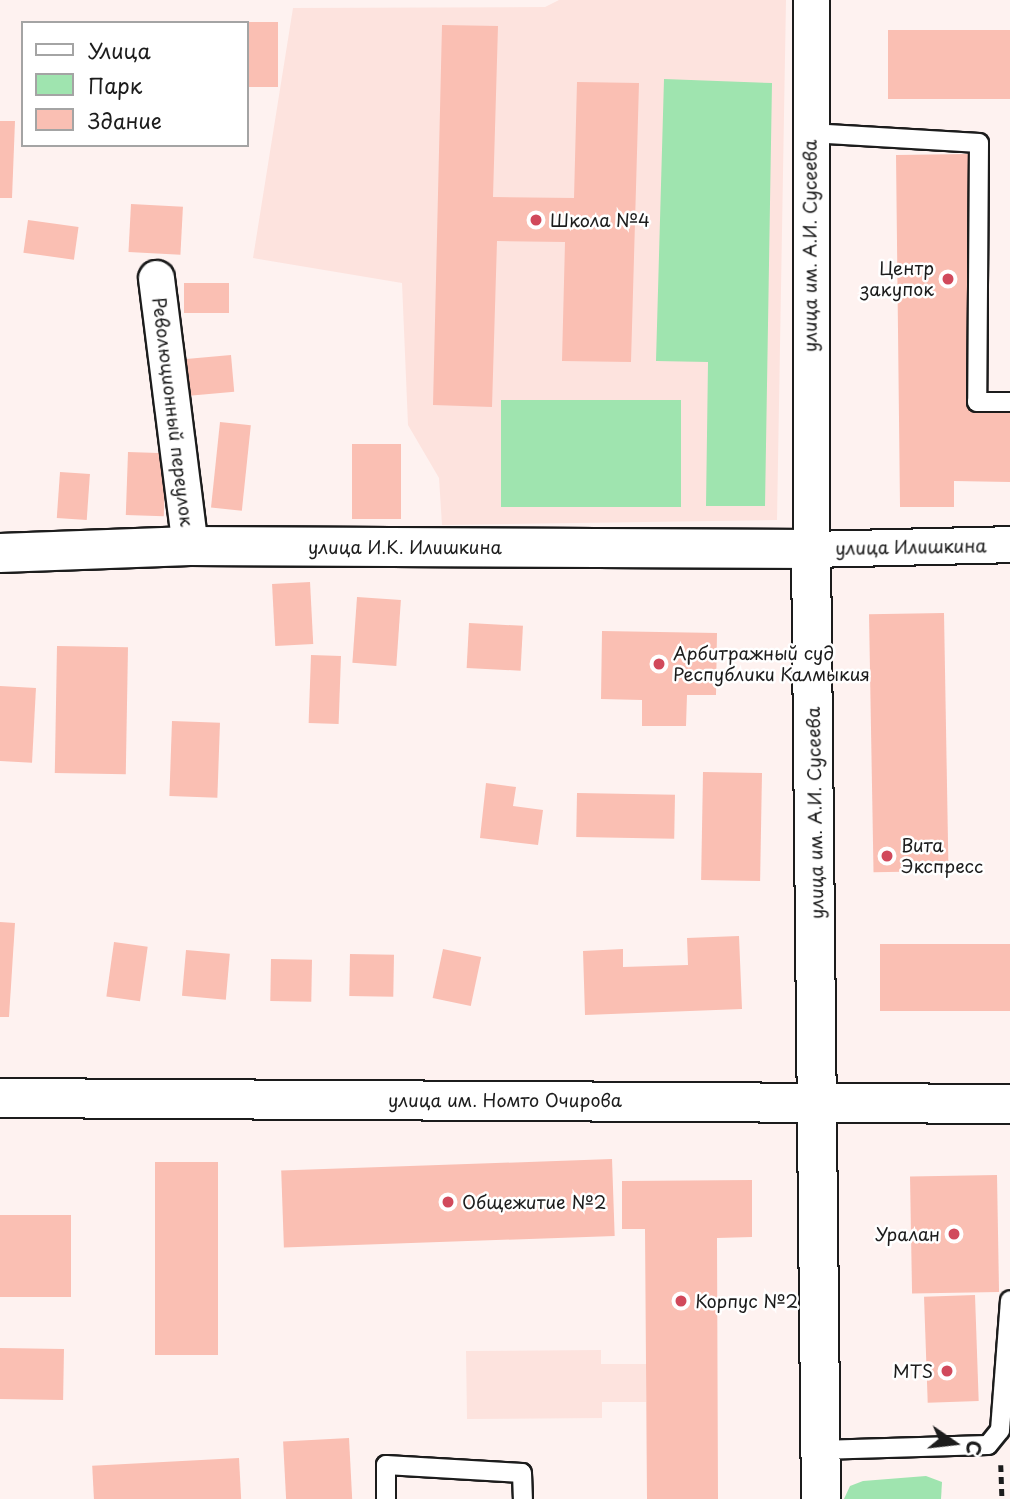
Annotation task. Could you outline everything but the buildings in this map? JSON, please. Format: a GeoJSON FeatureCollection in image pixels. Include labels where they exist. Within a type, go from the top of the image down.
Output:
{"type":"FeatureCollection","features":[{"type":"Feature","properties":{"kind":"street","name":"улица им. А.И. Сусеева"},"geometry":{"type":"LineString","coordinates":[[811,0],[811,549],[821,1101],[821,1499]]}},
{"type":"Feature","properties":{"kind":"street","name":"Революционный переулок"},"geometry":{"type":"LineString","coordinates":[[156,278],[190,546]]}},
{"type":"Feature","properties":{"kind":"street","name":"улица Илишкина"},"geometry":{"type":"LineString","coordinates":[[811,549],[1010,544]]}},
{"type":"Feature","properties":{"kind":"street","name":"улица И.К. Илишкина"},"geometry":{"type":"LineString","coordinates":[[0,553],[190,546],[811,549]]}},
{"type":"Feature","properties":{"kind":"street","name":"улица им. Номто Очирова"},"geometry":{"type":"LineString","coordinates":[[0,1098],[1010,1104]]}},
{"type":"Feature","properties":{"kind":"lane"},"geometry":{"type":"LineString","coordinates":[[811,134],[979,143],[977,402],[1010,402]]}},
{"type":"Feature","properties":{"kind":"lane"},"geometry":{"type":"LineString","coordinates":[[819,1450],[988,1445],[1000,1430],[1010,1300]]}},
{"type":"Feature","properties":{"kind":"lane"},"geometry":{"type":"LineString","coordinates":[[386,1499],[386,1465],[522,1473],[523,1499]]}},
{"type":"Feature","properties":{"kind":"shaded area"},"geometry":{"type":"Polygon","coordinates":[[[559,0],[786,0],[777,520],[442,525],[439,478],[408,425],[402,283],[253,258],[293,8],[545,7],[559,0]]]}},
{"type":"Feature","properties":{"kind":"shaded area"},"geometry":{"type":"Polygon","coordinates":[[[601,1350],[601,1364],[646,1364],[646,1402],[602,1402],[602,1418],[467,1419],[466,1351],[601,1350]]]}},
{"type":"Feature","properties":{"kind":"green space"},"geometry":{"type":"Polygon","coordinates":[[[664,79],[772,83],[765,506],[706,506],[708,362],[656,361],[664,79]]]}},
{"type":"Feature","properties":{"kind":"green space"},"geometry":{"type":"Polygon","coordinates":[[[501,400],[681,400],[681,507],[501,507],[501,400]]]}},
{"type":"Feature","properties":{"kind":"green space"},"geometry":{"type":"Polygon","coordinates":[[[926,1476],[942,1482],[941,1499],[844,1499],[850,1486],[863,1481],[926,1476]]]}},
{"type":"Feature","properties":{"kind":"place","name":"Школа №4"},"geometry":{"type":"Point","coordinates":[536,220]}},
{"type":"Feature","properties":{"kind":"place","name":"Центр закупок"},"geometry":{"type":"Point","coordinates":[948,279]}},
{"type":"Feature","properties":{"kind":"place","name":"Арбитражный суд Республики Калмыкия"},"geometry":{"type":"Point","coordinates":[659,664]}},
{"type":"Feature","properties":{"kind":"place","name":"Вита Экспресс"},"geometry":{"type":"Point","coordinates":[887,856]}},
{"type":"Feature","properties":{"kind":"place","name":"Общежитие №2"},"geometry":{"type":"Point","coordinates":[448,1202]}},
{"type":"Feature","properties":{"kind":"place","name":"Уралан"},"geometry":{"type":"Point","coordinates":[954,1234]}},
{"type":"Feature","properties":{"kind":"place","name":"Корпус №2"},"geometry":{"type":"Point","coordinates":[681,1301]}},
{"type":"Feature","properties":{"kind":"place","name":"MTS"},"geometry":{"type":"Point","coordinates":[947,1371]}}]}
